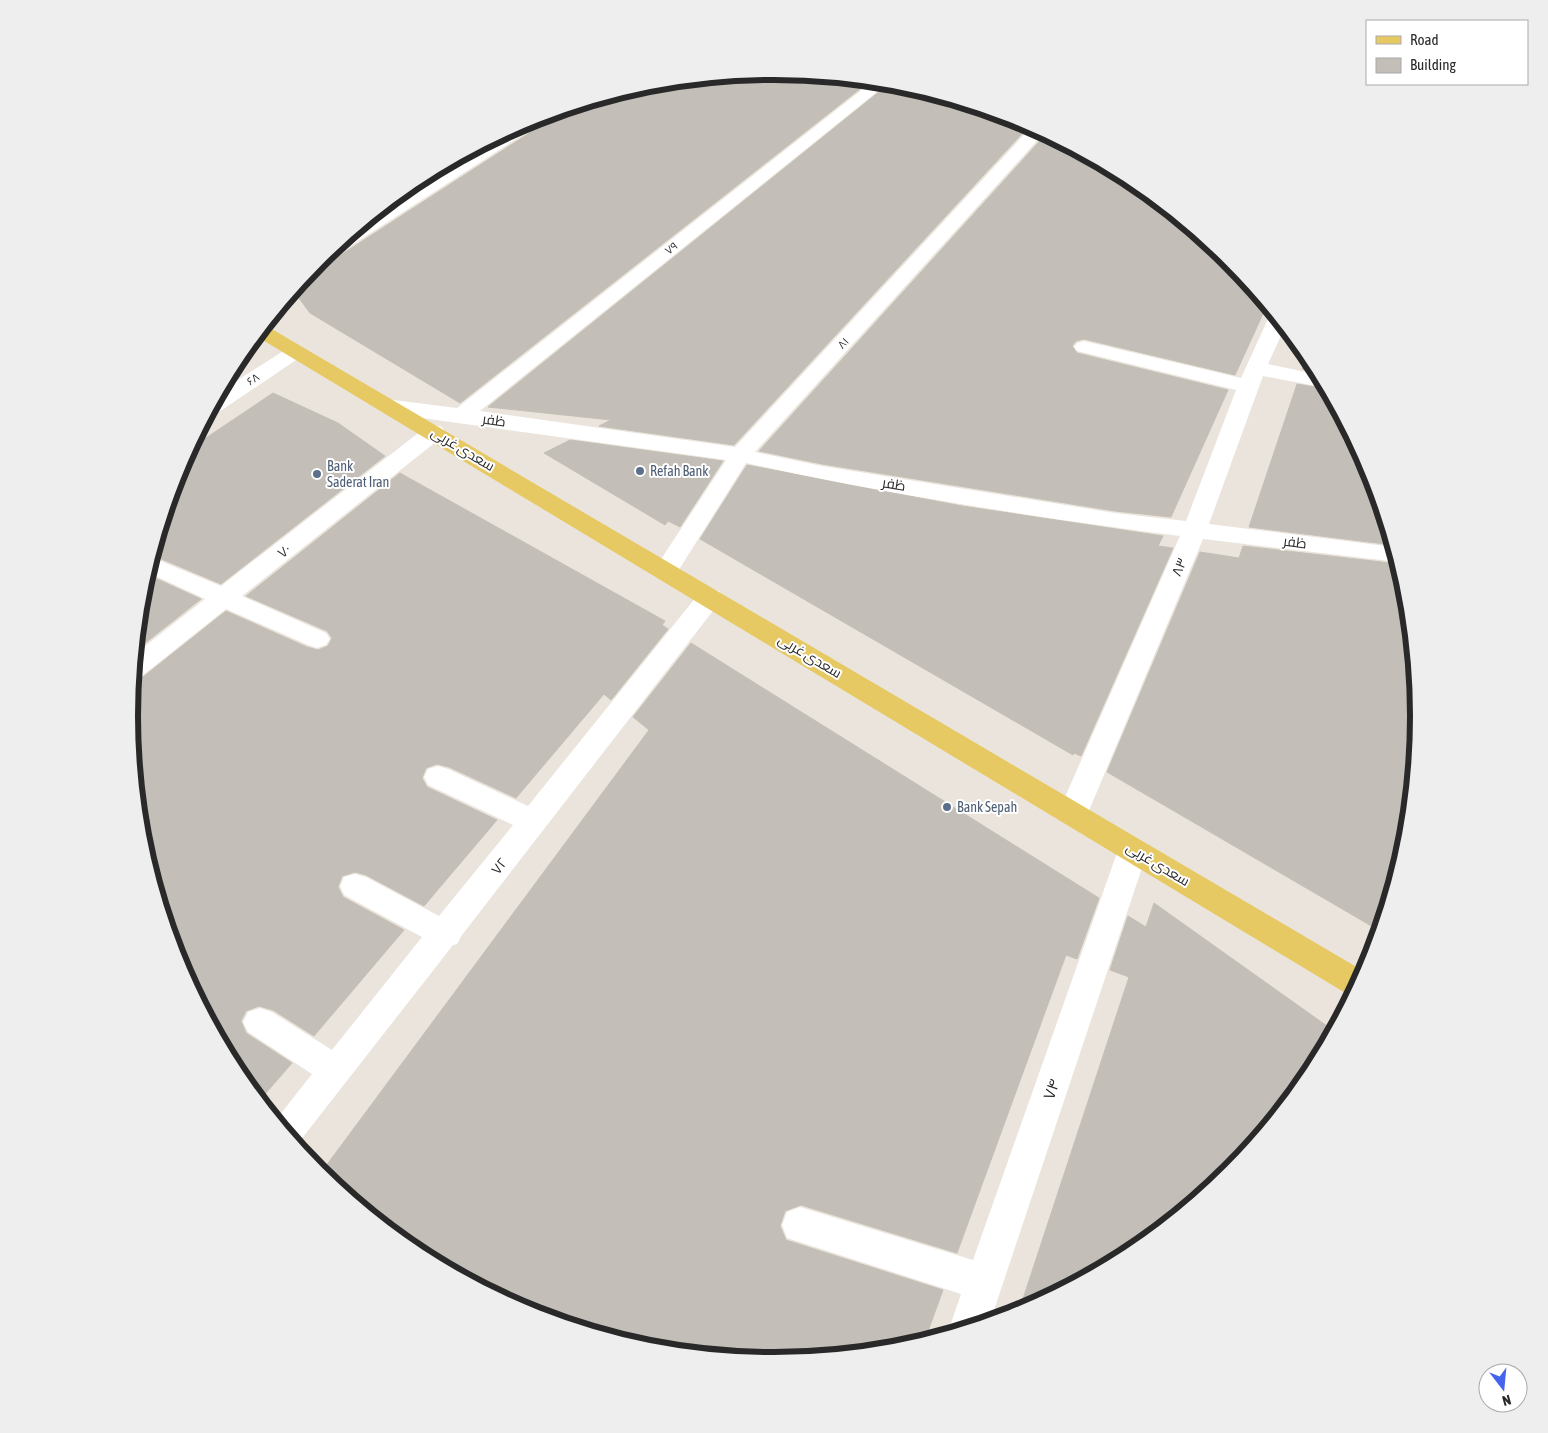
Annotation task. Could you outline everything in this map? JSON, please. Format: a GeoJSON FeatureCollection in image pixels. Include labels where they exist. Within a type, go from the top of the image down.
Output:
{"type":"FeatureCollection","features":[{"type":"Feature","properties":{"kind":"main road","name":"سعدی غربی"},"geometry":{"type":"LineString","coordinates":[[266,333],[393,407],[1353,981]]}},
{"type":"Feature","properties":{"kind":"street","name":"۷۹"},"geometry":{"type":"LineString","coordinates":[[462,415],[874,88]]}},
{"type":"Feature","properties":{"kind":"street","name":"۸۱"},"geometry":{"type":"LineString","coordinates":[[666,570],[740,455],[1033,135]]}},
{"type":"Feature","properties":{"kind":"street"},"geometry":{"type":"LineString","coordinates":[[371,225],[500,142]]}},
{"type":"Feature","properties":{"kind":"street","name":"۸۳"},"geometry":{"type":"LineString","coordinates":[[1073,813],[1195,530],[1252,377],[1275,325]]}},
{"type":"Feature","properties":{"kind":"street"},"geometry":{"type":"LineString","coordinates":[[1084,347],[1252,377],[1315,381]]}},
{"type":"Feature","properties":{"kind":"street","name":"۶۸"},"geometry":{"type":"LineString","coordinates":[[222,400],[296,352]]}},
{"type":"Feature","properties":{"kind":"street","name":"ظفر"},"geometry":{"type":"LineString","coordinates":[[393,407],[462,415],[740,455],[822,473],[1115,520],[1389,554]]}},
{"type":"Feature","properties":{"kind":"street","name":"۷۰"},"geometry":{"type":"LineString","coordinates":[[140,664],[434,432]]}},
{"type":"Feature","properties":{"kind":"street"},"geometry":{"type":"LineString","coordinates":[[156,567],[317,639]]}},
{"type":"Feature","properties":{"kind":"street","name":"۷۲"},"geometry":{"type":"LineString","coordinates":[[290,1129],[446,935],[710,597]]}},
{"type":"Feature","properties":{"kind":"street"},"geometry":{"type":"LineString","coordinates":[[438,777],[534,822]]}},
{"type":"Feature","properties":{"kind":"street","name":"۷۴"},"geometry":{"type":"LineString","coordinates":[[971,1322],[1133,850]]}},
{"type":"Feature","properties":{"kind":"street"},"geometry":{"type":"LineString","coordinates":[[355,886],[446,935]]}},
{"type":"Feature","properties":{"kind":"street"},"geometry":{"type":"LineString","coordinates":[[260,1022],[336,1071]]}},
{"type":"Feature","properties":{"kind":"street"},"geometry":{"type":"LineString","coordinates":[[800,1225],[984,1282]]}},
{"type":"Feature","properties":{"kind":"building"},"geometry":{"type":"Polygon","coordinates":[[[732,81],[816,81],[863,86],[460,403],[310,313],[297,295],[324,266],[546,122],[569,114],[650,92],[732,81]]]}},
{"type":"Feature","properties":{"kind":"building"},"geometry":{"type":"Polygon","coordinates":[[[882,89],[939,102],[979,114],[1024,131],[734,445],[599,426],[611,420],[488,407],[882,89]]]}},
{"type":"Feature","properties":{"kind":"building"},"geometry":{"type":"Polygon","coordinates":[[[1041,139],[1092,165],[1128,187],[1161,212],[1194,238],[1224,266],[1264,311],[1235,375],[1084,339],[1076,341],[1072,346],[1077,353],[1228,390],[1171,517],[1115,511],[822,464],[759,451],[1041,139]]]}},
{"type":"Feature","properties":{"kind":"building"},"geometry":{"type":"Polygon","coordinates":[[[1297,384],[1318,388],[1345,435],[1362,473],[1387,544],[1249,527],[1297,384]]]}},
{"type":"Feature","properties":{"kind":"building"},"geometry":{"type":"Polygon","coordinates":[[[273,393],[338,423],[385,456],[221,584],[158,557],[171,512],[200,442],[273,393]]]}},
{"type":"Feature","properties":{"kind":"building"},"geometry":{"type":"Polygon","coordinates":[[[570,440],[723,461],[680,527],[668,521],[665,525],[544,453],[570,440]]]}},
{"type":"Feature","properties":{"kind":"building"},"geometry":{"type":"Polygon","coordinates":[[[747,465],[962,506],[1163,536],[1158,546],[1173,548],[1081,756],[1074,753],[1073,755],[700,539],[747,465]]]}},
{"type":"Feature","properties":{"kind":"building"},"geometry":{"type":"Polygon","coordinates":[[[400,473],[665,621],[662,625],[668,629],[611,700],[604,694],[516,798],[449,767],[437,764],[426,768],[422,778],[427,787],[497,820],[424,906],[366,875],[355,872],[342,876],[338,887],[343,897],[404,930],[314,1036],[273,1010],[259,1006],[246,1011],[241,1021],[246,1033],[292,1063],[263,1096],[223,1035],[203,998],[171,921],[150,841],[143,800],[139,758],[139,678],[143,677],[226,611],[307,647],[318,650],[328,646],[332,638],[327,631],[246,596],[400,473]]]}},
{"type":"Feature","properties":{"kind":"building"},"geometry":{"type":"Polygon","coordinates":[[[1243,546],[1392,563],[1405,633],[1409,675],[1409,758],[1405,800],[1398,841],[1389,881],[1374,928],[1107,772],[1200,552],[1239,558],[1243,546]]]}},
{"type":"Feature","properties":{"kind":"building"},"geometry":{"type":"Polygon","coordinates":[[[153,577],[201,599],[142,646],[153,577]]]}},
{"type":"Feature","properties":{"kind":"building"},"geometry":{"type":"Polygon","coordinates":[[[691,643],[1099,898],[1077,959],[1066,955],[957,1253],[801,1205],[785,1211],[780,1226],[786,1240],[943,1290],[927,1334],[857,1348],[816,1352],[774,1353],[732,1352],[691,1348],[609,1331],[530,1305],[456,1268],[420,1246],[387,1221],[354,1195],[325,1168],[649,730],[633,717],[691,643]]]}},
{"type":"Feature","properties":{"kind":"building"},"geometry":{"type":"Polygon","coordinates":[[[1154,903],[1329,1027],[1279,1104],[1253,1136],[1194,1195],[1128,1246],[1092,1268],[1022,1303],[1129,977],[1110,970],[1128,916],[1146,927],[1154,903]]]}},
{"type":"Feature","properties":{"kind":"place","name":"Refah Bank"},"geometry":{"type":"Point","coordinates":[640,471]}},
{"type":"Feature","properties":{"kind":"place","name":"Bank Saderat Iran"},"geometry":{"type":"Point","coordinates":[317,474]}},
{"type":"Feature","properties":{"kind":"place","name":"Bank Sepah"},"geometry":{"type":"Point","coordinates":[947,807]}}]}
